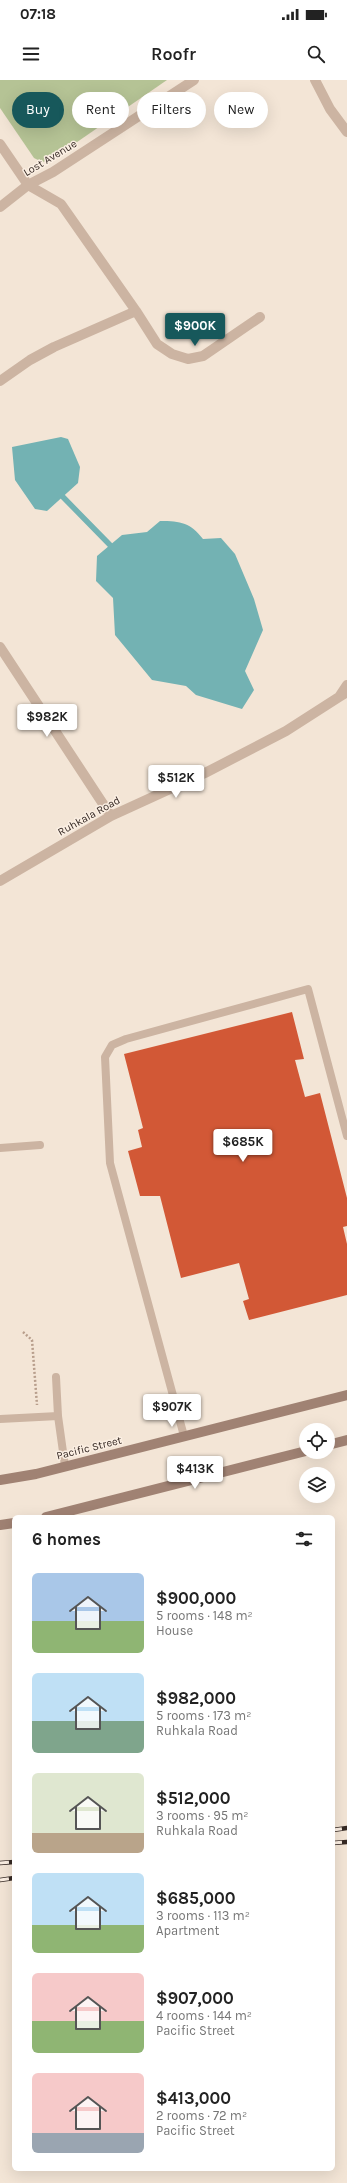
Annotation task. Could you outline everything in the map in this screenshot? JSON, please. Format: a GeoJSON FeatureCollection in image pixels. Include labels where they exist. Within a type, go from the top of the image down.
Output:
{"type":"FeatureCollection","features":[{"type":"Feature","properties":{"kind":"main road","name":"Pacific Street"},"geometry":{"type":"LineString","coordinates":[[0,1480],[65,1466],[347,1395]]}},
{"type":"Feature","properties":{"kind":"main road"},"geometry":{"type":"LineString","coordinates":[[335,1443],[347,1440]]}},
{"type":"Feature","properties":{"kind":"main road"},"geometry":{"type":"LineString","coordinates":[[63,1515],[80,1513],[299,1453]]}},
{"type":"Feature","properties":{"kind":"main road"},"geometry":{"type":"LineString","coordinates":[[0,1525],[12,1523]]}},
{"type":"Feature","properties":{"kind":"street","name":"Lost Avenue"},"geometry":{"type":"LineString","coordinates":[[0,207],[28,185],[53,172],[194,80]]}},
{"type":"Feature","properties":{"kind":"street"},"geometry":{"type":"LineString","coordinates":[[315,80],[330,109],[347,132]]}},
{"type":"Feature","properties":{"kind":"street"},"geometry":{"type":"LineString","coordinates":[[0,144],[28,185],[61,204],[158,344],[172,354],[188,359],[203,356],[260,316]]}},
{"type":"Feature","properties":{"kind":"street"},"geometry":{"type":"LineString","coordinates":[[0,381],[30,360],[54,347],[136,311]]}},
{"type":"Feature","properties":{"kind":"street"},"geometry":{"type":"LineString","coordinates":[[0,647],[112,816]]}},
{"type":"Feature","properties":{"kind":"street","name":"Ruhkala Road"},"geometry":{"type":"LineString","coordinates":[[0,881],[112,816],[205,773],[286,731],[343,694],[347,685]]}},
{"type":"Feature","properties":{"kind":"lane"},"geometry":{"type":"LineString","coordinates":[[184,1436],[110,1163],[105,1057],[112,1045],[126,1039],[308,989],[347,1136]]}},
{"type":"Feature","properties":{"kind":"lane"},"geometry":{"type":"LineString","coordinates":[[0,1148],[40,1145]]}},
{"type":"Feature","properties":{"kind":"lane"},"geometry":{"type":"LineString","coordinates":[[56,1376],[58,1416],[65,1466]]}},
{"type":"Feature","properties":{"kind":"lane"},"geometry":{"type":"LineString","coordinates":[[0,1420],[58,1416]]}},
{"type":"Feature","properties":{"kind":"path"},"geometry":{"type":"LineString","coordinates":[[24,1332],[32,1340],[37,1406],[23,1406],[26,1418]]}},
{"type":"Feature","properties":{"kind":"green space"},"geometry":{"type":"Polygon","coordinates":[[[0,80],[167,80],[150,92],[137,92],[137,101],[129,106],[129,92],[72,92],[72,128],[97,128],[51,160],[42,162],[34,158],[14,128],[64,128],[64,92],[12,92],[12,126],[0,108],[0,80]]]}},
{"type":"Feature","properties":{"kind":"water"},"geometry":{"type":"Polygon","coordinates":[[[61,437],[68,439],[80,467],[78,483],[47,511],[35,509],[15,480],[12,447],[61,437]]]}},
{"type":"Feature","properties":{"kind":"water"},"geometry":{"type":"Polygon","coordinates":[[[160,521],[180,522],[190,526],[203,539],[221,538],[235,554],[254,599],[263,630],[245,671],[254,690],[242,709],[196,695],[186,686],[152,680],[115,635],[113,598],[96,581],[97,556],[122,535],[147,532],[160,521]]]}},
{"type":"Feature","properties":{"kind":"building"},"geometry":{"type":"Polygon","coordinates":[[[292,1012],[304,1059],[295,1060],[305,1097],[320,1093],[347,1198],[347,1226],[343,1227],[347,1244],[347,1295],[249,1320],[243,1301],[249,1299],[239,1263],[181,1278],[160,1196],[140,1196],[128,1151],[142,1147],[138,1130],[143,1128],[124,1054],[292,1012]]]}},
{"type":"Feature","properties":{"kind":"waterway"},"geometry":{"type":"LineString","coordinates":[[63,497],[110,545]]}},
{"type":"Feature","properties":{"kind":"railway"},"geometry":{"type":"LineString","coordinates":[[335,1830],[347,1828]]}},
{"type":"Feature","properties":{"kind":"railway"},"geometry":{"type":"LineString","coordinates":[[335,1843],[347,1842]]}},
{"type":"Feature","properties":{"kind":"railway"},"geometry":{"type":"LineString","coordinates":[[0,1863],[12,1862]]}},
{"type":"Feature","properties":{"kind":"railway"},"geometry":{"type":"LineString","coordinates":[[0,1880],[12,1878]]}}]}
